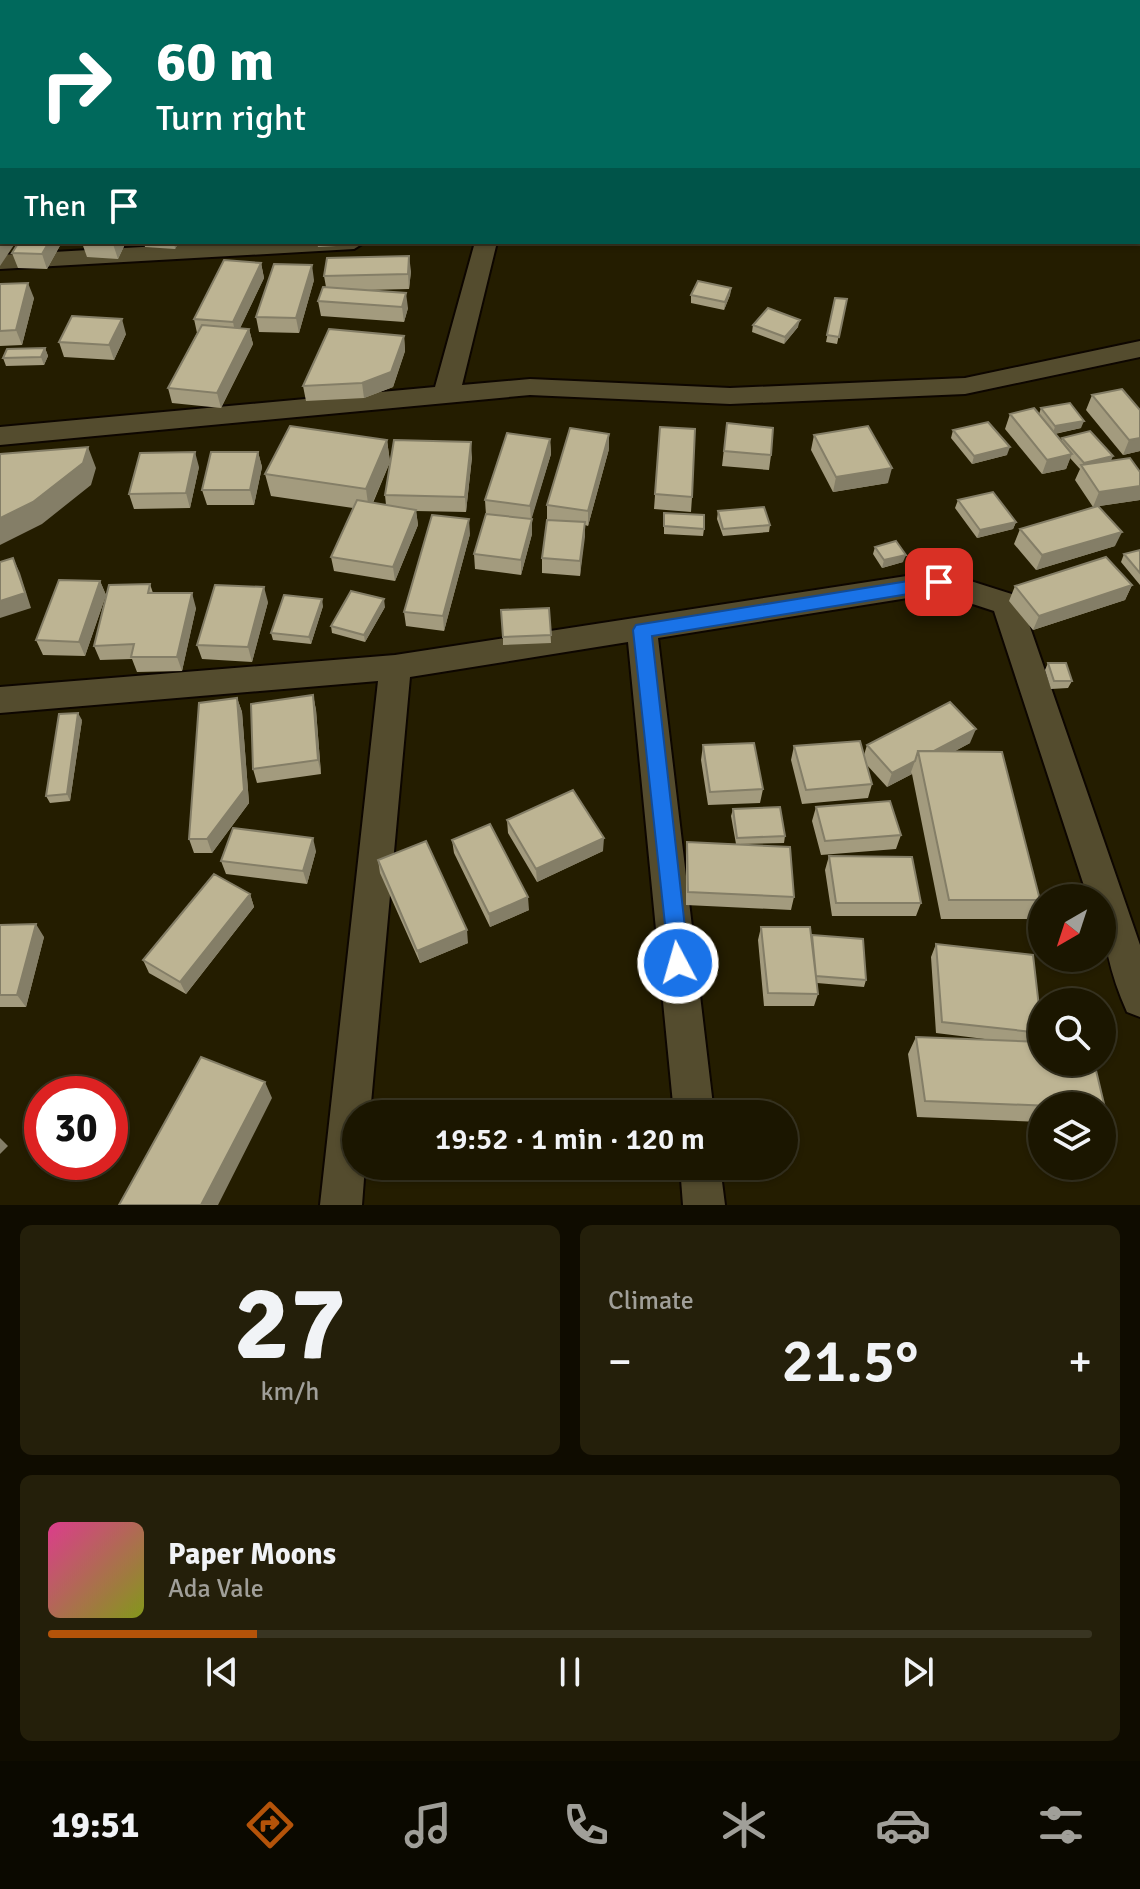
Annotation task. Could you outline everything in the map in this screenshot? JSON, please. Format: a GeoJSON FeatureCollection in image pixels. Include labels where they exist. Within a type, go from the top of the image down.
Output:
{"type":"FeatureCollection","features":[{"type":"Feature","properties":{"kind":"street"},"geometry":{"type":"LineString","coordinates":[[0,262],[319,244]]}},
{"type":"Feature","properties":{"kind":"street"},"geometry":{"type":"LineString","coordinates":[[446,395],[485,244]]}},
{"type":"Feature","properties":{"kind":"street"},"geometry":{"type":"LineString","coordinates":[[0,436],[530,387],[730,396],[872,393],[965,386],[1140,349]]}},
{"type":"Feature","properties":{"kind":"street"},"geometry":{"type":"LineString","coordinates":[[0,700],[395,667],[939,582],[1007,604],[1140,999]]}},
{"type":"Feature","properties":{"kind":"street"},"geometry":{"type":"LineString","coordinates":[[642,630],[692,1100]]}},
{"type":"Feature","properties":{"kind":"street"},"geometry":{"type":"LineString","coordinates":[[341,1205],[395,667]]}},
{"type":"Feature","properties":{"kind":"street"},"geometry":{"type":"LineString","coordinates":[[701,1180],[704,1205]]}},
{"type":"Feature","properties":{"kind":"building"},"geometry":{"type":"Polygon","coordinates":[[[18,244],[48,244],[42,254],[12,253],[18,244]]]}},
{"type":"Feature","properties":{"kind":"building"},"geometry":{"type":"Polygon","coordinates":[[[409,256],[408,274],[324,276],[327,258],[409,256]]]}},
{"type":"Feature","properties":{"kind":"building"},"geometry":{"type":"Polygon","coordinates":[[[224,260],[261,263],[233,322],[194,319],[224,260]]]}},
{"type":"Feature","properties":{"kind":"building"},"geometry":{"type":"Polygon","coordinates":[[[274,264],[312,265],[296,318],[256,317],[274,264]]]}},
{"type":"Feature","properties":{"kind":"building"},"geometry":{"type":"Polygon","coordinates":[[[698,281],[731,288],[725,302],[691,295],[698,281]]]}},
{"type":"Feature","properties":{"kind":"building"},"geometry":{"type":"Polygon","coordinates":[[[28,283],[16,330],[0,331],[0,284],[28,283]]]}},
{"type":"Feature","properties":{"kind":"building"},"geometry":{"type":"Polygon","coordinates":[[[323,287],[406,293],[402,307],[318,301],[323,287]]]}},
{"type":"Feature","properties":{"kind":"building"},"geometry":{"type":"Polygon","coordinates":[[[835,298],[847,299],[839,337],[827,335],[835,298]]]}},
{"type":"Feature","properties":{"kind":"building"},"geometry":{"type":"Polygon","coordinates":[[[768,308],[800,320],[785,337],[753,325],[768,308]]]}},
{"type":"Feature","properties":{"kind":"building"},"geometry":{"type":"Polygon","coordinates":[[[72,316],[122,319],[109,345],[59,342],[72,316]]]}},
{"type":"Feature","properties":{"kind":"building"},"geometry":{"type":"Polygon","coordinates":[[[202,325],[249,329],[217,393],[168,388],[202,325]]]}},
{"type":"Feature","properties":{"kind":"building"},"geometry":{"type":"Polygon","coordinates":[[[329,329],[404,336],[391,372],[362,383],[303,386],[329,329]]]}},
{"type":"Feature","properties":{"kind":"building"},"geometry":{"type":"Polygon","coordinates":[[[45,348],[41,357],[3,358],[7,349],[45,348]]]}},
{"type":"Feature","properties":{"kind":"building"},"geometry":{"type":"Polygon","coordinates":[[[1122,389],[1140,410],[1140,438],[1129,440],[1092,395],[1122,389]]]}},
{"type":"Feature","properties":{"kind":"building"},"geometry":{"type":"Polygon","coordinates":[[[1070,403],[1084,421],[1055,426],[1041,408],[1070,403]]]}},
{"type":"Feature","properties":{"kind":"building"},"geometry":{"type":"Polygon","coordinates":[[[1034,408],[1072,454],[1047,460],[1010,414],[1034,408]]]}},
{"type":"Feature","properties":{"kind":"building"},"geometry":{"type":"Polygon","coordinates":[[[988,422],[1010,447],[974,456],[953,430],[988,422]]]}},
{"type":"Feature","properties":{"kind":"building"},"geometry":{"type":"Polygon","coordinates":[[[727,423],[773,428],[771,455],[724,451],[727,423]]]}},
{"type":"Feature","properties":{"kind":"building"},"geometry":{"type":"Polygon","coordinates":[[[290,426],[387,440],[366,489],[265,474],[290,426]]]}},
{"type":"Feature","properties":{"kind":"building"},"geometry":{"type":"Polygon","coordinates":[[[868,426],[892,468],[836,477],[814,435],[868,426]]]}},
{"type":"Feature","properties":{"kind":"building"},"geometry":{"type":"Polygon","coordinates":[[[660,427],[695,429],[692,497],[655,494],[660,427]]]}},
{"type":"Feature","properties":{"kind":"building"},"geometry":{"type":"Polygon","coordinates":[[[570,428],[609,434],[588,511],[547,505],[570,428]]]}},
{"type":"Feature","properties":{"kind":"building"},"geometry":{"type":"Polygon","coordinates":[[[1090,431],[1113,456],[1084,463],[1062,438],[1090,431]]]}},
{"type":"Feature","properties":{"kind":"building"},"geometry":{"type":"Polygon","coordinates":[[[507,433],[550,439],[530,506],[485,500],[507,433]]]}},
{"type":"Feature","properties":{"kind":"building"},"geometry":{"type":"Polygon","coordinates":[[[394,440],[471,442],[465,497],[385,495],[394,440]]]}},
{"type":"Feature","properties":{"kind":"building"},"geometry":{"type":"Polygon","coordinates":[[[88,447],[83,463],[33,502],[0,518],[0,454],[88,447]]]}},
{"type":"Feature","properties":{"kind":"building"},"geometry":{"type":"Polygon","coordinates":[[[195,452],[186,493],[129,494],[140,453],[195,452]]]}},
{"type":"Feature","properties":{"kind":"building"},"geometry":{"type":"Polygon","coordinates":[[[211,452],[258,452],[250,490],[202,490],[211,452]]]}},
{"type":"Feature","properties":{"kind":"building"},"geometry":{"type":"Polygon","coordinates":[[[1130,458],[1140,472],[1140,486],[1099,492],[1081,465],[1130,458]]]}},
{"type":"Feature","properties":{"kind":"building"},"geometry":{"type":"Polygon","coordinates":[[[993,492],[1016,522],[980,530],[958,500],[993,492]]]}},
{"type":"Feature","properties":{"kind":"building"},"geometry":{"type":"Polygon","coordinates":[[[357,500],[416,510],[393,567],[331,557],[357,500]]]}},
{"type":"Feature","properties":{"kind":"building"},"geometry":{"type":"Polygon","coordinates":[[[1098,506],[1122,532],[1042,555],[1020,529],[1098,506]]]}},
{"type":"Feature","properties":{"kind":"building"},"geometry":{"type":"Polygon","coordinates":[[[764,507],[770,525],[723,529],[718,511],[764,507]]]}},
{"type":"Feature","properties":{"kind":"building"},"geometry":{"type":"Polygon","coordinates":[[[664,513],[704,515],[704,529],[664,526],[664,513]]]}},
{"type":"Feature","properties":{"kind":"building"},"geometry":{"type":"Polygon","coordinates":[[[486,514],[532,519],[521,560],[474,554],[486,514]]]}},
{"type":"Feature","properties":{"kind":"building"},"geometry":{"type":"Polygon","coordinates":[[[432,515],[469,519],[443,616],[404,612],[432,515]]]}},
{"type":"Feature","properties":{"kind":"building"},"geometry":{"type":"Polygon","coordinates":[[[547,520],[585,522],[580,561],[542,558],[547,520]]]}},
{"type":"Feature","properties":{"kind":"building"},"geometry":{"type":"Polygon","coordinates":[[[896,541],[906,555],[884,560],[875,547],[896,541]]]}},
{"type":"Feature","properties":{"kind":"building"},"geometry":{"type":"Polygon","coordinates":[[[1140,550],[1140,573],[1124,554],[1140,550]]]}},
{"type":"Feature","properties":{"kind":"building"},"geometry":{"type":"Polygon","coordinates":[[[1106,557],[1132,585],[1039,616],[1015,586],[1106,557]]]}},
{"type":"Feature","properties":{"kind":"building"},"geometry":{"type":"Polygon","coordinates":[[[13,558],[25,593],[0,601],[0,562],[13,558]]]}},
{"type":"Feature","properties":{"kind":"building"},"geometry":{"type":"Polygon","coordinates":[[[59,580],[100,581],[79,642],[36,640],[59,580]]]}},
{"type":"Feature","properties":{"kind":"building"},"geometry":{"type":"Polygon","coordinates":[[[150,584],[148,593],[192,593],[177,657],[131,657],[134,644],[94,646],[109,585],[150,584]]]}},
{"type":"Feature","properties":{"kind":"building"},"geometry":{"type":"Polygon","coordinates":[[[215,585],[264,587],[248,647],[197,645],[215,585]]]}},
{"type":"Feature","properties":{"kind":"building"},"geometry":{"type":"Polygon","coordinates":[[[351,591],[384,599],[364,635],[331,626],[351,591]]]}},
{"type":"Feature","properties":{"kind":"building"},"geometry":{"type":"Polygon","coordinates":[[[284,595],[322,599],[309,637],[271,633],[284,595]]]}},
{"type":"Feature","properties":{"kind":"building"},"geometry":{"type":"Polygon","coordinates":[[[549,608],[551,635],[503,637],[501,610],[549,608]]]}},
{"type":"Feature","properties":{"kind":"building"},"geometry":{"type":"Polygon","coordinates":[[[1048,663],[1066,663],[1072,681],[1054,681],[1048,663]]]}},
{"type":"Feature","properties":{"kind":"building"},"geometry":{"type":"Polygon","coordinates":[[[313,695],[318,760],[253,769],[251,704],[313,695]]]}},
{"type":"Feature","properties":{"kind":"building"},"geometry":{"type":"Polygon","coordinates":[[[237,698],[244,790],[207,839],[189,839],[199,703],[237,698]]]}},
{"type":"Feature","properties":{"kind":"building"},"geometry":{"type":"Polygon","coordinates":[[[950,702],[976,729],[934,751],[918,751],[915,761],[892,773],[867,745],[950,702]]]}},
{"type":"Feature","properties":{"kind":"building"},"geometry":{"type":"Polygon","coordinates":[[[78,713],[67,794],[46,796],[59,714],[78,713]]]}},
{"type":"Feature","properties":{"kind":"building"},"geometry":{"type":"Polygon","coordinates":[[[860,741],[872,784],[806,790],[794,746],[860,741]]]}},
{"type":"Feature","properties":{"kind":"building"},"geometry":{"type":"Polygon","coordinates":[[[754,743],[763,789],[710,792],[703,745],[754,743]]]}},
{"type":"Feature","properties":{"kind":"building"},"geometry":{"type":"Polygon","coordinates":[[[918,751],[1002,752],[1036,884],[1028,884],[1028,900],[949,900],[918,751]]]}},
{"type":"Feature","properties":{"kind":"building"},"geometry":{"type":"Polygon","coordinates":[[[573,790],[604,838],[536,869],[507,820],[573,790]]]}},
{"type":"Feature","properties":{"kind":"building"},"geometry":{"type":"Polygon","coordinates":[[[890,801],[901,835],[825,841],[816,807],[890,801]]]}},
{"type":"Feature","properties":{"kind":"building"},"geometry":{"type":"Polygon","coordinates":[[[780,807],[785,836],[737,838],[733,809],[780,807]]]}},
{"type":"Feature","properties":{"kind":"building"},"geometry":{"type":"Polygon","coordinates":[[[490,824],[528,897],[489,914],[452,840],[490,824]]]}},
{"type":"Feature","properties":{"kind":"building"},"geometry":{"type":"Polygon","coordinates":[[[233,828],[313,838],[303,871],[221,861],[233,828]]]}},
{"type":"Feature","properties":{"kind":"building"},"geometry":{"type":"Polygon","coordinates":[[[426,841],[467,930],[417,951],[378,860],[426,841]]]}},
{"type":"Feature","properties":{"kind":"building"},"geometry":{"type":"Polygon","coordinates":[[[687,842],[790,847],[794,897],[688,892],[687,842]]]}},
{"type":"Feature","properties":{"kind":"building"},"geometry":{"type":"Polygon","coordinates":[[[829,856],[912,857],[921,903],[836,903],[829,856]]]}},
{"type":"Feature","properties":{"kind":"building"},"geometry":{"type":"Polygon","coordinates":[[[214,874],[250,894],[180,982],[143,960],[214,874]]]}},
{"type":"Feature","properties":{"kind":"building"},"geometry":{"type":"Polygon","coordinates":[[[36,924],[17,995],[0,995],[0,925],[36,924]]]}},
{"type":"Feature","properties":{"kind":"building"},"geometry":{"type":"Polygon","coordinates":[[[761,927],[810,927],[818,994],[768,993],[761,927]]]}},
{"type":"Feature","properties":{"kind":"building"},"geometry":{"type":"Polygon","coordinates":[[[812,935],[863,939],[866,980],[816,976],[812,935]]]}},
{"type":"Feature","properties":{"kind":"building"},"geometry":{"type":"Polygon","coordinates":[[[936,944],[1028,954],[1028,972],[1035,972],[1037,988],[1028,988],[1028,1031],[942,1022],[936,944]]]}},
{"type":"Feature","properties":{"kind":"building"},"geometry":{"type":"Polygon","coordinates":[[[916,1037],[1028,1041],[1028,1076],[1097,1076],[1101,1092],[1028,1092],[1028,1105],[925,1101],[916,1037]]]}},
{"type":"Feature","properties":{"kind":"building"},"geometry":{"type":"Polygon","coordinates":[[[201,1057],[265,1082],[201,1205],[119,1205],[201,1057]]]}},
{"type":"Feature","properties":{"kind":"route"},"geometry":{"type":"LineString","coordinates":[[678,963],[642,630],[939,582]]}}]}
